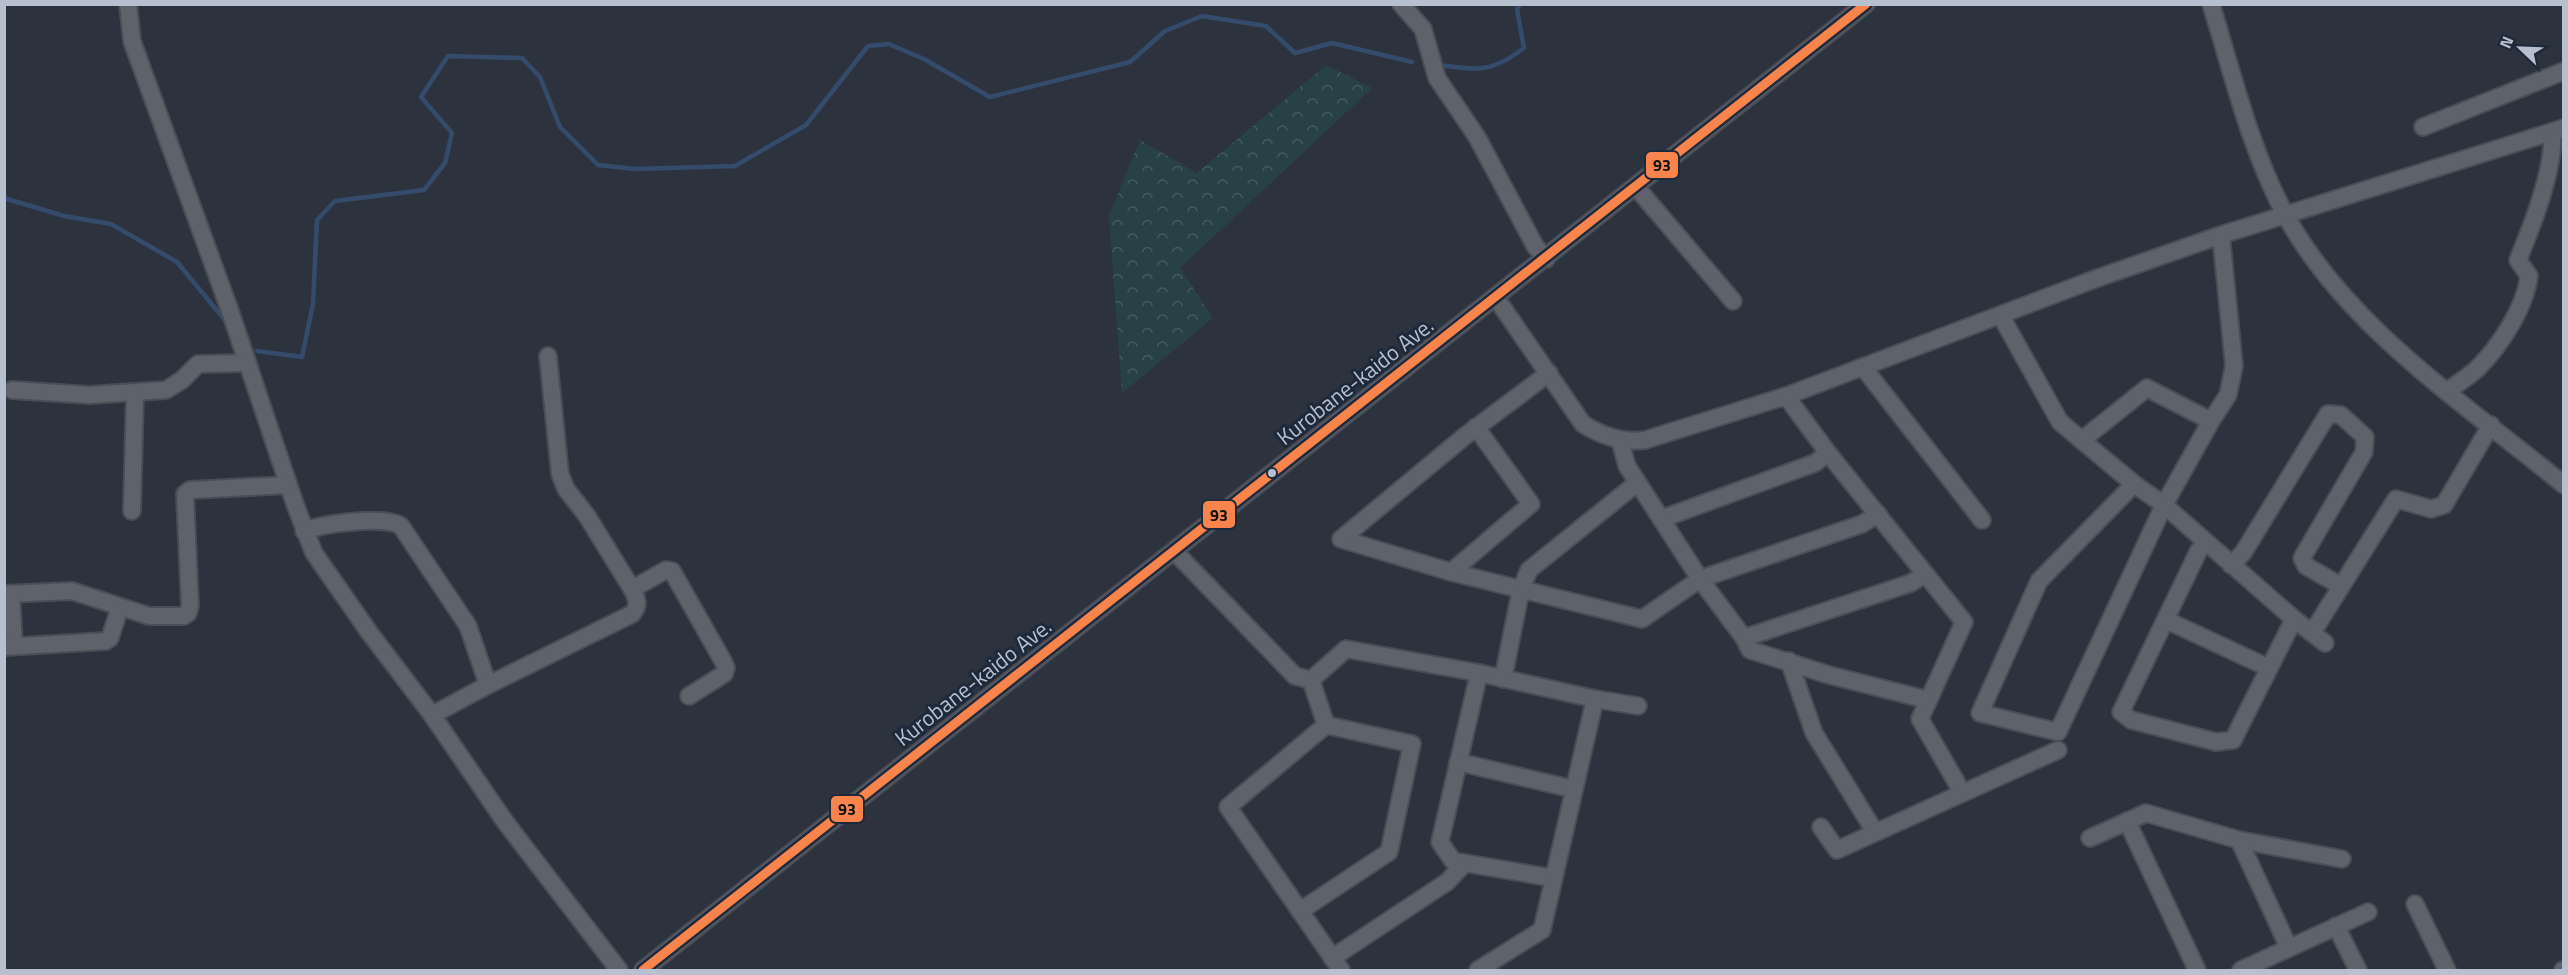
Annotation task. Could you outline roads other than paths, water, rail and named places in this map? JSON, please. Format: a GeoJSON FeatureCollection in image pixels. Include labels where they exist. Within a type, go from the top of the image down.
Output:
{"type":"FeatureCollection","features":[{"type":"Feature","properties":{"kind":"street"},"geometry":{"type":"LineString","coordinates":[[128,4],[132,41],[247,363],[304,531],[314,553],[432,715],[506,823],[619,970]]}},
{"type":"Feature","properties":{"kind":"street"},"geometry":{"type":"LineString","coordinates":[[1401,4],[1423,29],[1437,78],[1477,136],[1535,246],[1546,259]]}},
{"type":"Feature","properties":{"kind":"street","name":"Kurobane-kaido Ave."},"geometry":{"type":"LineString","coordinates":[[644,970],[1866,4]]}},
{"type":"Feature","properties":{"kind":"street"},"geometry":{"type":"LineString","coordinates":[[2211,4],[2257,151],[2286,215],[2319,265],[2372,325],[2447,392],[2564,485]]}},
{"type":"Feature","properties":{"kind":"street"},"geometry":{"type":"LineString","coordinates":[[2423,127],[2564,71]]}},
{"type":"Feature","properties":{"kind":"street"},"geometry":{"type":"LineString","coordinates":[[1496,298],[1583,424],[1620,440],[1645,440],[1786,396],[2095,279],[2221,235],[2558,130]]}},
{"type":"Feature","properties":{"kind":"street"},"geometry":{"type":"LineString","coordinates":[[2447,392],[2477,369],[2511,325],[2527,292],[2529,276],[2518,260],[2532,227],[2558,130]]}},
{"type":"Feature","properties":{"kind":"street"},"geometry":{"type":"LineString","coordinates":[[1636,187],[1733,301]]}},
{"type":"Feature","properties":{"kind":"street"},"geometry":{"type":"LineString","coordinates":[[2134,483],[2039,581],[1980,713],[2058,732],[2164,505],[2228,395],[2234,366],[2221,235]]}},
{"type":"Feature","properties":{"kind":"street"},"geometry":{"type":"LineString","coordinates":[[2001,316],[2060,422],[2164,505],[2318,638],[2341,586],[2396,499],[2431,509],[2444,505],[2491,425]]}},
{"type":"Feature","properties":{"kind":"street"},"geometry":{"type":"LineString","coordinates":[[432,715],[632,614],[638,602],[587,516],[566,489],[560,474],[548,356]]}},
{"type":"Feature","properties":{"kind":"street"},"geometry":{"type":"LineString","coordinates":[[12,390],[89,395],[166,390],[182,380],[198,364],[247,363]]}},
{"type":"Feature","properties":{"kind":"street"},"geometry":{"type":"LineString","coordinates":[[1863,367],[1982,520]]}},
{"type":"Feature","properties":{"kind":"street"},"geometry":{"type":"LineString","coordinates":[[1549,373],[1476,427],[1341,539],[1451,572],[1642,619],[1700,579],[1862,524],[1878,514]]}},
{"type":"Feature","properties":{"kind":"street"},"geometry":{"type":"LineString","coordinates":[[2082,440],[2147,388],[2211,421]]}},
{"type":"Feature","properties":{"kind":"street"},"geometry":{"type":"LineString","coordinates":[[132,511],[135,393]]}},
{"type":"Feature","properties":{"kind":"street"},"geometry":{"type":"LineString","coordinates":[[1786,396],[1828,453],[1964,622],[1920,719],[1962,792]]}},
{"type":"Feature","properties":{"kind":"street"},"geometry":{"type":"LineString","coordinates":[[2231,565],[2243,553],[2328,414],[2341,415],[2365,437],[2364,452],[2302,558],[2306,566],[2341,586]]}},
{"type":"Feature","properties":{"kind":"street"},"geometry":{"type":"LineString","coordinates":[[1451,572],[1531,504],[1476,427]]}},
{"type":"Feature","properties":{"kind":"street"},"geometry":{"type":"LineString","coordinates":[[1620,440],[1627,466],[1637,483],[1750,650],[1828,675],[1928,700]]}},
{"type":"Feature","properties":{"kind":"street"},"geometry":{"type":"LineString","coordinates":[[1660,519],[1815,463],[1828,453]]}},
{"type":"Feature","properties":{"kind":"street"},"geometry":{"type":"LineString","coordinates":[[1503,678],[1521,589],[1529,570],[1637,483]]}},
{"type":"Feature","properties":{"kind":"street"},"geometry":{"type":"LineString","coordinates":[[120,607],[110,638],[106,640],[9,646],[8,594],[72,591],[149,616],[176,618],[188,613],[190,606],[183,500],[185,494],[190,490],[288,485]]}},
{"type":"Feature","properties":{"kind":"street"},"geometry":{"type":"LineString","coordinates":[[304,531],[322,525],[356,523],[389,522],[401,526],[468,626],[488,685]]}},
{"type":"Feature","properties":{"kind":"street"},"geometry":{"type":"LineString","coordinates":[[2205,542],[2198,552],[2121,712],[2131,720],[2216,742],[2233,740],[2294,619]]}},
{"type":"Feature","properties":{"kind":"street"},"geometry":{"type":"LineString","coordinates":[[1175,552],[1294,676],[1311,681]]}},
{"type":"Feature","properties":{"kind":"street"},"geometry":{"type":"LineString","coordinates":[[632,589],[666,570],[672,571],[723,661],[726,668],[724,674],[689,696]]}},
{"type":"Feature","properties":{"kind":"street"},"geometry":{"type":"LineString","coordinates":[[1744,638],[1911,583],[1925,574]]}},
{"type":"Feature","properties":{"kind":"street"},"geometry":{"type":"LineString","coordinates":[[2166,620],[2269,668]]}},
{"type":"Feature","properties":{"kind":"street"},"geometry":{"type":"LineString","coordinates":[[1311,681],[1346,649],[1479,673],[1595,699],[1638,706]]}},
{"type":"Feature","properties":{"kind":"street"},"geometry":{"type":"LineString","coordinates":[[1789,661],[1814,733],[1875,832]]}},
{"type":"Feature","properties":{"kind":"street"},"geometry":{"type":"LineString","coordinates":[[1479,673],[1440,842],[1453,861],[1553,878]]}},
{"type":"Feature","properties":{"kind":"street"},"geometry":{"type":"LineString","coordinates":[[1311,681],[1326,725]]}},
{"type":"Feature","properties":{"kind":"street"},"geometry":{"type":"LineString","coordinates":[[1478,970],[1542,930],[1595,699]]}},
{"type":"Feature","properties":{"kind":"street"},"geometry":{"type":"LineString","coordinates":[[1300,911],[1389,852],[1412,744],[1326,725]]}},
{"type":"Feature","properties":{"kind":"street"},"geometry":{"type":"LineString","coordinates":[[1326,725],[1228,807],[1337,964],[1447,882],[1464,864]]}},
{"type":"Feature","properties":{"kind":"street"},"geometry":{"type":"LineString","coordinates":[[1821,827],[1837,850],[2058,750]]}},
{"type":"Feature","properties":{"kind":"street"},"geometry":{"type":"LineString","coordinates":[[1458,762],[1573,789]]}},
{"type":"Feature","properties":{"kind":"street"},"geometry":{"type":"LineString","coordinates":[[2090,838],[2146,813],[2239,840],[2342,859]]}},
{"type":"Feature","properties":{"kind":"street"},"geometry":{"type":"LineString","coordinates":[[2127,821],[2197,970]]}},
{"type":"Feature","properties":{"kind":"street"},"geometry":{"type":"LineString","coordinates":[[2239,840],[2289,948]]}},
{"type":"Feature","properties":{"kind":"street"},"geometry":{"type":"LineString","coordinates":[[2415,904],[2447,970]]}},
{"type":"Feature","properties":{"kind":"street"},"geometry":{"type":"LineString","coordinates":[[2241,970],[2262,966],[2289,948],[2368,912]]}},
{"type":"Feature","properties":{"kind":"street"},"geometry":{"type":"LineString","coordinates":[[2336,926],[2358,970]]}},
{"type":"Feature","properties":{"kind":"waterway"},"geometry":{"type":"LineString","coordinates":[[1440,65],[1484,68],[1502,62],[1524,48],[1517,9],[1520,4]]}},
{"type":"Feature","properties":{"kind":"waterway"},"geometry":{"type":"LineString","coordinates":[[257,351],[302,357],[313,304],[317,220],[335,201],[424,190],[445,163],[452,133],[421,97],[448,56],[522,58],[540,77],[560,127],[598,165],[635,169],[735,166],[806,125],[868,46],[889,44],[924,59],[990,97],[1130,62],[1165,31],[1202,16],[1266,26],[1295,53],[1332,43],[1412,62]]}},
{"type":"Feature","properties":{"kind":"waterway"},"geometry":{"type":"LineString","coordinates":[[4,198],[64,216],[111,224],[177,262],[224,319]]}}]}
